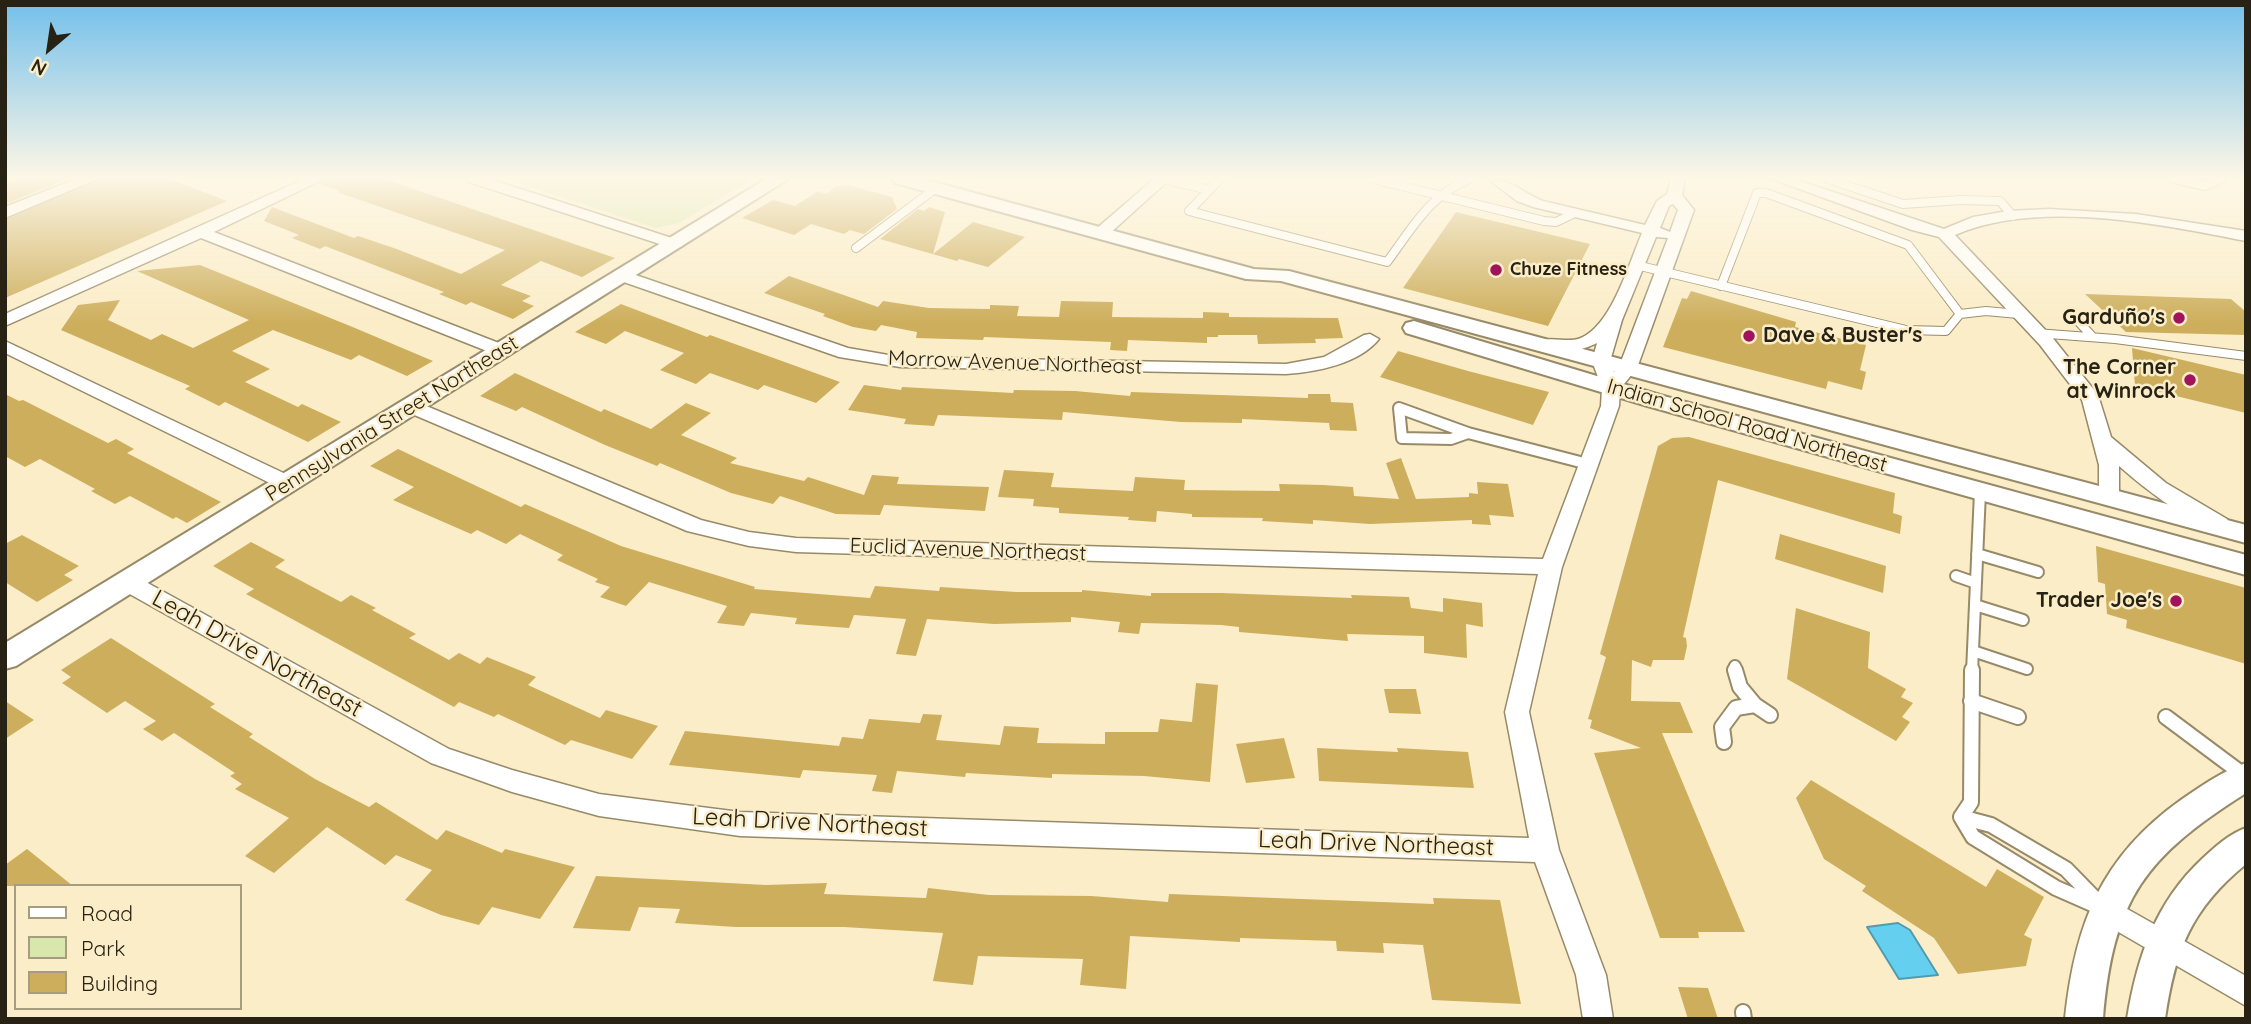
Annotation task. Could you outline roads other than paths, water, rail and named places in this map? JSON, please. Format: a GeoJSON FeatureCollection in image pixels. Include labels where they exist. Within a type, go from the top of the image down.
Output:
{"type":"FeatureCollection","features":[{"type":"Feature","properties":{"kind":"street"},"geometry":{"type":"LineString","coordinates":[[5,321],[212,227]]}},
{"type":"Feature","properties":{"kind":"street"},"geometry":{"type":"LineString","coordinates":[[622,227],[675,244]]}},
{"type":"Feature","properties":{"kind":"street","name":"Pennsylvania Street Northeast"},"geometry":{"type":"LineString","coordinates":[[5,658],[703,227]]}},
{"type":"Feature","properties":{"kind":"street","name":"Indian School Road Northeast"},"geometry":{"type":"LineString","coordinates":[[1082,227],[1254,275],[1282,275],[2238,532]]}},
{"type":"Feature","properties":{"kind":"street"},"geometry":{"type":"LineString","coordinates":[[1102,232],[1108,227]]}},
{"type":"Feature","properties":{"kind":"street"},"geometry":{"type":"LineString","coordinates":[[1632,227],[1677,237]]}},
{"type":"Feature","properties":{"kind":"street"},"geometry":{"type":"LineString","coordinates":[[1598,1019],[1591,975],[1545,849],[1517,712],[1550,567],[1610,406],[1612,388],[1601,360],[1613,320],[1653,227]]}},
{"type":"Feature","properties":{"kind":"street"},"geometry":{"type":"LineString","coordinates":[[1612,388],[1628,368],[1681,227]]}},
{"type":"Feature","properties":{"kind":"street"},"geometry":{"type":"LineString","coordinates":[[1922,227],[1945,234],[2036,333],[2091,399],[2105,442],[2109,466],[2109,497]]}},
{"type":"Feature","properties":{"kind":"street"},"geometry":{"type":"LineString","coordinates":[[1945,234],[1956,227]]}},
{"type":"Feature","properties":{"kind":"street"},"geometry":{"type":"LineString","coordinates":[[2195,227],[2246,236]]}},
{"type":"Feature","properties":{"kind":"street"},"geometry":{"type":"LineString","coordinates":[[201,232],[503,351]]}},
{"type":"Feature","properties":{"kind":"street","name":"Indian School Road Northeast"},"geometry":{"type":"LineString","coordinates":[[1254,275],[1271,286],[1612,388],[2246,565]]}},
{"type":"Feature","properties":{"kind":"street","name":"Morrow Avenue Northeast"},"geometry":{"type":"LineString","coordinates":[[624,276],[838,351],[900,362],[1286,369],[1328,363],[1348,355],[1370,339]]}},
{"type":"Feature","properties":{"kind":"street"},"geometry":{"type":"LineString","coordinates":[[1545,345],[1587,344],[1598,337],[1613,320]]}},
{"type":"Feature","properties":{"kind":"street"},"geometry":{"type":"LineString","coordinates":[[5,346],[287,484]]}},
{"type":"Feature","properties":{"kind":"street","name":"Euclid Avenue Northeast"},"geometry":{"type":"LineString","coordinates":[[412,407],[695,526],[749,539],[796,545],[1550,567]]}},
{"type":"Feature","properties":{"kind":"street"},"geometry":{"type":"LineString","coordinates":[[2105,442],[2143,479],[2179,503],[2238,532]]}},
{"type":"Feature","properties":{"kind":"street","name":"Leah Drive Northeast"},"geometry":{"type":"LineString","coordinates":[[127,582],[440,756],[512,781],[599,805],[740,824],[1545,849]]}},
{"type":"Feature","properties":{"kind":"street"},"geometry":{"type":"LineString","coordinates":[[2084,1019],[2091,955],[2106,910],[2131,866],[2187,814],[2245,776]]}},
{"type":"Feature","properties":{"kind":"street"},"geometry":{"type":"LineString","coordinates":[[2146,1019],[2150,985],[2162,945],[2185,900],[2246,843]]}},
{"type":"Feature","properties":{"kind":"street"},"geometry":{"type":"LineString","coordinates":[[2106,910],[2246,992]]}},
{"type":"Feature","properties":{"kind":"lane"},"geometry":{"type":"LineString","coordinates":[[856,248],[884,227]]}},
{"type":"Feature","properties":{"kind":"lane"},"geometry":{"type":"LineString","coordinates":[[1250,227],[1387,262],[1414,227]]}},
{"type":"Feature","properties":{"kind":"lane"},"geometry":{"type":"LineString","coordinates":[[1721,286],[1744,227]]}},
{"type":"Feature","properties":{"kind":"lane"},"geometry":{"type":"LineString","coordinates":[[1858,227],[1908,245],[1960,314]]}},
{"type":"Feature","properties":{"kind":"lane"},"geometry":{"type":"LineString","coordinates":[[1636,265],[1922,332],[1950,329],[1960,314],[1986,311],[2018,314]]}},
{"type":"Feature","properties":{"kind":"lane"},"geometry":{"type":"LineString","coordinates":[[2076,319],[2091,335]]}},
{"type":"Feature","properties":{"kind":"lane"},"geometry":{"type":"LineString","coordinates":[[2036,333],[2091,335],[2144,345],[2246,356]]}},
{"type":"Feature","properties":{"kind":"lane"},"geometry":{"type":"LineString","coordinates":[[1468,433],[1451,439],[1402,438],[1399,408],[1468,433],[1588,464]]}},
{"type":"Feature","properties":{"kind":"lane"},"geometry":{"type":"LineString","coordinates":[[1961,817],[1971,802],[1970,701],[1980,492]]}},
{"type":"Feature","properties":{"kind":"lane"},"geometry":{"type":"LineString","coordinates":[[1977,554],[2038,572]]}},
{"type":"Feature","properties":{"kind":"lane"},"geometry":{"type":"LineString","coordinates":[[1956,576],[1976,583]]}},
{"type":"Feature","properties":{"kind":"lane"},"geometry":{"type":"LineString","coordinates":[[1975,605],[2023,620]]}},
{"type":"Feature","properties":{"kind":"lane"},"geometry":{"type":"LineString","coordinates":[[1973,651],[2027,669]]}},
{"type":"Feature","properties":{"kind":"lane"},"geometry":{"type":"LineString","coordinates":[[1735,666],[1738,685],[1755,705],[1770,715]]}},
{"type":"Feature","properties":{"kind":"lane"},"geometry":{"type":"LineString","coordinates":[[1970,701],[2018,717]]}},
{"type":"Feature","properties":{"kind":"lane"},"geometry":{"type":"LineString","coordinates":[[1724,742],[1722,727],[1736,708],[1755,705]]}},
{"type":"Feature","properties":{"kind":"lane"},"geometry":{"type":"LineString","coordinates":[[2166,717],[2245,776]]}},
{"type":"Feature","properties":{"kind":"lane"},"geometry":{"type":"LineString","coordinates":[[1961,817],[1973,837],[2056,888],[2106,910]]}},
{"type":"Feature","properties":{"kind":"lane"},"geometry":{"type":"LineString","coordinates":[[1961,817],[1991,825],[2066,869],[2106,910]]}},
{"type":"Feature","properties":{"kind":"water"},"geometry":{"type":"Polygon","coordinates":[[[1898,923],[1910,930],[1938,975],[1899,979],[1867,927],[1898,923]]]}},
{"type":"Feature","properties":{"kind":"place","name":"Chuze Fitness"},"geometry":{"type":"Point","coordinates":[1496,270]}},
{"type":"Feature","properties":{"kind":"place","name":"Garduño's"},"geometry":{"type":"Point","coordinates":[2179,318]}},
{"type":"Feature","properties":{"kind":"place","name":"Dave & Buster's"},"geometry":{"type":"Point","coordinates":[1749,336]}},
{"type":"Feature","properties":{"kind":"place","name":"The Corner at Winrock"},"geometry":{"type":"Point","coordinates":[2190,380]}},
{"type":"Feature","properties":{"kind":"place","name":"Trader Joe's"},"geometry":{"type":"Point","coordinates":[2176,601]}}]}
